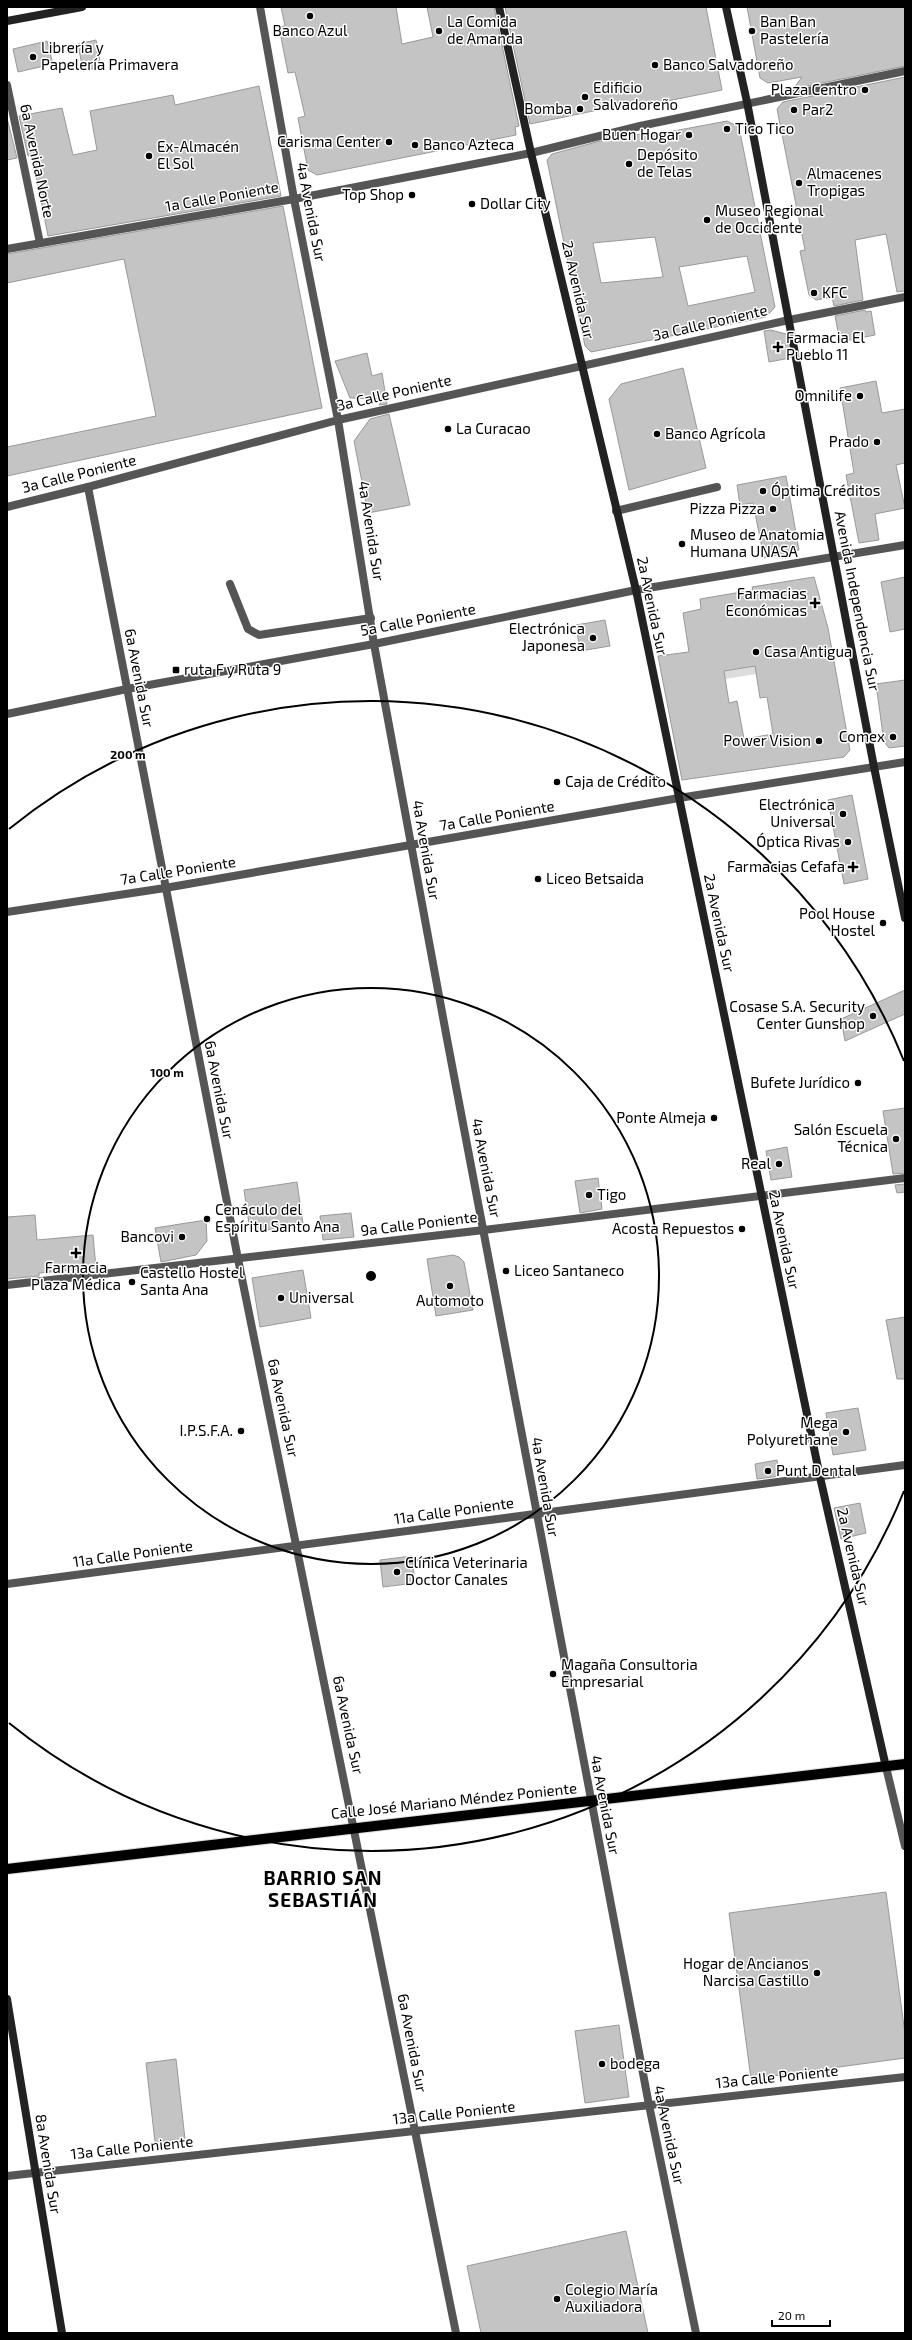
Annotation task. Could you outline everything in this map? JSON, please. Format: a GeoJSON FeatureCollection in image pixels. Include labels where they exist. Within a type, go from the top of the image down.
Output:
{"type":"FeatureCollection","features":[{"type":"Feature","properties":{"kind":"main road"},"geometry":{"type":"LineString","coordinates":[[7,21],[82,7]]}},
{"type":"Feature","properties":{"kind":"main road","name":"2a Avenida Sur"},"geometry":{"type":"LineString","coordinates":[[499,7],[531,153],[581,366],[636,590],[820,1477],[886,1767]]}},
{"type":"Feature","properties":{"kind":"main road","name":"Avenida Independencia Sur"},"geometry":{"type":"LineString","coordinates":[[726,7],[747,102],[874,767],[905,918]]}},
{"type":"Feature","properties":{"kind":"main road","name":"Calle José Mariano Méndez Poniente"},"geometry":{"type":"LineString","coordinates":[[7,1869],[905,1764]]}},
{"type":"Feature","properties":{"kind":"main road","name":"8a Avenida Sur"},"geometry":{"type":"LineString","coordinates":[[7,1999],[62,2333]]}},
{"type":"Feature","properties":{"kind":"street","name":"4a Avenida Sur"},"geometry":{"type":"LineString","coordinates":[[260,7],[294,199],[338,420],[374,644],[536,1514],[649,2105],[696,2333]]}},
{"type":"Feature","properties":{"kind":"street","name":"1a Calle Poniente"},"geometry":{"type":"LineString","coordinates":[[7,249],[294,199],[531,153],[640,126],[747,102],[905,71]]}},
{"type":"Feature","properties":{"kind":"street","name":"6a Avenida Norte"},"geometry":{"type":"LineString","coordinates":[[7,85],[40,243]]}},
{"type":"Feature","properties":{"kind":"street","name":"3a Calle Poniente"},"geometry":{"type":"LineString","coordinates":[[7,507],[88,487],[338,420],[789,320],[905,296]]}},
{"type":"Feature","properties":{"kind":"street"},"geometry":{"type":"LineString","coordinates":[[616,511],[717,486]]}},
{"type":"Feature","properties":{"kind":"street","name":"6a Avenida Sur"},"geometry":{"type":"LineString","coordinates":[[88,487],[238,1260],[456,2333]]}},
{"type":"Feature","properties":{"kind":"street","name":"5a Calle Poniente"},"geometry":{"type":"LineString","coordinates":[[7,714],[126,689],[374,644],[636,590],[905,545]]}},
{"type":"Feature","properties":{"kind":"street"},"geometry":{"type":"LineString","coordinates":[[230,584],[248,629],[259,635],[371,618]]}},
{"type":"Feature","properties":{"kind":"street","name":"7a Calle Poniente"},"geometry":{"type":"LineString","coordinates":[[7,912],[165,888],[679,798],[905,762]]}},
{"type":"Feature","properties":{"kind":"street","name":"9a Calle Poniente"},"geometry":{"type":"LineString","coordinates":[[7,1285],[238,1260],[761,1197],[905,1178]]}},
{"type":"Feature","properties":{"kind":"street","name":"11a Calle Poniente"},"geometry":{"type":"LineString","coordinates":[[7,1584],[905,1465]]}},
{"type":"Feature","properties":{"kind":"street","name":"2a Avenida Sur"},"geometry":{"type":"LineString","coordinates":[[886,1767],[905,1846]]}},
{"type":"Feature","properties":{"kind":"street","name":"13a Calle Poniente"},"geometry":{"type":"LineString","coordinates":[[7,2176],[905,2077]]}},
{"type":"Feature","properties":{"kind":"shaded area"},"geometry":{"type":"Polygon","coordinates":[[[753,655],[756,674],[725,679],[724,671],[735,669],[753,655]]]}},
{"type":"Feature","properties":{"kind":"building"},"geometry":{"type":"Polygon","coordinates":[[[281,7],[396,7],[402,44],[433,37],[427,7],[494,7],[519,126],[515,127],[516,135],[317,175],[308,170],[298,118],[305,116],[295,72],[288,73],[279,27],[285,26],[281,7]]]}},
{"type":"Feature","properties":{"kind":"building"},"geometry":{"type":"Polygon","coordinates":[[[505,7],[706,7],[722,90],[638,107],[637,102],[530,124],[505,7]]]}},
{"type":"Feature","properties":{"kind":"building"},"geometry":{"type":"Polygon","coordinates":[[[747,7],[905,7],[905,66],[793,89],[802,77],[768,83],[760,78],[747,7]]]}},
{"type":"Feature","properties":{"kind":"building"},"geometry":{"type":"Polygon","coordinates":[[[96,40],[101,67],[83,71],[78,44],[96,40]]]}},
{"type":"Feature","properties":{"kind":"building","name":"Librería y Papelería Primavera"},"geometry":{"type":"Polygon","coordinates":[[[47,41],[53,64],[18,72],[13,49],[47,41]]]}},
{"type":"Feature","properties":{"kind":"building"},"geometry":{"type":"Polygon","coordinates":[[[905,77],[905,291],[897,292],[886,234],[855,240],[863,300],[834,306],[832,297],[816,300],[809,295],[800,251],[805,250],[777,109],[783,102],[905,77]]]}},
{"type":"Feature","properties":{"kind":"building"},"geometry":{"type":"Polygon","coordinates":[[[259,86],[281,196],[48,236],[32,155],[28,156],[19,116],[62,108],[73,155],[97,150],[90,111],[173,95],[175,105],[259,86]]]}},
{"type":"Feature","properties":{"kind":"building"},"geometry":{"type":"Polygon","coordinates":[[[7,118],[17,158],[7,160],[7,118]]]}},
{"type":"Feature","properties":{"kind":"building"},"geometry":{"type":"Polygon","coordinates":[[[727,121],[739,127],[775,307],[766,317],[591,352],[585,346],[547,160],[552,154],[600,141],[647,133],[647,136],[727,121]],[[655,237],[593,243],[601,283],[663,277],[655,237]],[[747,256],[679,267],[688,306],[755,292],[747,256]]]}},
{"type":"Feature","properties":{"kind":"building"},"geometry":{"type":"Polygon","coordinates":[[[283,206],[322,408],[7,476],[7,447],[156,416],[124,259],[7,283],[7,254],[283,206]]]}},
{"type":"Feature","properties":{"kind":"building"},"geometry":{"type":"Polygon","coordinates":[[[865,310],[866,312],[871,311],[875,335],[840,342],[835,316],[865,310]]]}},
{"type":"Feature","properties":{"kind":"building","name":"Farmacia El Pueblo 11"},"geometry":{"type":"Polygon","coordinates":[[[771,330],[786,334],[790,358],[769,362],[764,331],[771,330]]]}},
{"type":"Feature","properties":{"kind":"building"},"geometry":{"type":"Polygon","coordinates":[[[367,353],[372,376],[382,373],[387,404],[379,405],[383,399],[350,398],[335,361],[367,353]]]}},
{"type":"Feature","properties":{"kind":"building","name":"Banco Agrícola"},"geometry":{"type":"Polygon","coordinates":[[[683,368],[706,468],[629,490],[609,399],[621,384],[683,368]]]}},
{"type":"Feature","properties":{"kind":"building"},"geometry":{"type":"Polygon","coordinates":[[[876,381],[882,413],[905,409],[905,463],[896,465],[905,508],[875,514],[879,540],[859,543],[846,475],[854,473],[840,388],[876,381]]]}},
{"type":"Feature","properties":{"kind":"building"},"geometry":{"type":"Polygon","coordinates":[[[389,414],[410,505],[368,513],[354,441],[370,419],[389,414]]]}},
{"type":"Feature","properties":{"kind":"building"},"geometry":{"type":"Polygon","coordinates":[[[786,476],[799,550],[764,558],[753,503],[740,505],[737,485],[786,476]]]}},
{"type":"Feature","properties":{"kind":"building"},"geometry":{"type":"Polygon","coordinates":[[[814,577],[828,628],[850,750],[844,757],[682,780],[658,656],[689,652],[683,613],[701,609],[700,599],[753,590],[752,587],[814,577]],[[755,666],[724,671],[729,703],[737,701],[744,739],[773,734],[767,697],[760,698],[755,666]]]}},
{"type":"Feature","properties":{"kind":"building"},"geometry":{"type":"Polygon","coordinates":[[[905,577],[905,629],[890,632],[881,582],[905,577]]]}},
{"type":"Feature","properties":{"kind":"building","name":"Electrónica Japonesa"},"geometry":{"type":"Polygon","coordinates":[[[605,620],[610,646],[580,651],[576,625],[605,620]]]}},
{"type":"Feature","properties":{"kind":"building"},"geometry":{"type":"Polygon","coordinates":[[[905,680],[905,746],[889,748],[884,742],[876,684],[905,680]]]}},
{"type":"Feature","properties":{"kind":"building"},"geometry":{"type":"Polygon","coordinates":[[[852,795],[868,879],[844,884],[828,800],[852,795]]]}},
{"type":"Feature","properties":{"kind":"building","name":"Cosase S.A. Security Center Gunshop"},"geometry":{"type":"Polygon","coordinates":[[[905,990],[905,1014],[845,1041],[841,1019],[905,990]]]}},
{"type":"Feature","properties":{"kind":"building","name":"Salón Escuela Técnica"},"geometry":{"type":"Polygon","coordinates":[[[905,1108],[905,1173],[893,1174],[883,1111],[905,1108]]]}},
{"type":"Feature","properties":{"kind":"building","name":"Real"},"geometry":{"type":"Polygon","coordinates":[[[787,1147],[792,1177],[771,1180],[766,1151],[787,1147]]]}},
{"type":"Feature","properties":{"kind":"building","name":"Tigo"},"geometry":{"type":"Polygon","coordinates":[[[598,1178],[602,1209],[580,1213],[575,1181],[598,1178]]]}},
{"type":"Feature","properties":{"kind":"building"},"geometry":{"type":"Polygon","coordinates":[[[297,1182],[303,1224],[260,1231],[253,1228],[249,1224],[244,1190],[297,1182]]]}},
{"type":"Feature","properties":{"kind":"building"},"geometry":{"type":"Polygon","coordinates":[[[905,1184],[905,1192],[897,1193],[895,1185],[905,1184]]]}},
{"type":"Feature","properties":{"kind":"building"},"geometry":{"type":"Polygon","coordinates":[[[351,1213],[354,1237],[323,1240],[320,1216],[351,1213]]]}},
{"type":"Feature","properties":{"kind":"building"},"geometry":{"type":"Polygon","coordinates":[[[35,1215],[37,1240],[93,1235],[96,1268],[39,1273],[39,1276],[7,1279],[7,1217],[35,1215]]]}},
{"type":"Feature","properties":{"kind":"building","name":"Bancovi"},"geometry":{"type":"Polygon","coordinates":[[[206,1220],[207,1241],[196,1255],[161,1262],[155,1228],[206,1220]]]}},
{"type":"Feature","properties":{"kind":"building","name":"Automoto"},"geometry":{"type":"Polygon","coordinates":[[[453,1255],[459,1257],[464,1262],[473,1310],[436,1316],[427,1259],[453,1255]]]}},
{"type":"Feature","properties":{"kind":"building","name":"Universal"},"geometry":{"type":"Polygon","coordinates":[[[303,1270],[311,1318],[260,1327],[252,1278],[303,1270]]]}},
{"type":"Feature","properties":{"kind":"building"},"geometry":{"type":"Polygon","coordinates":[[[905,1317],[905,1379],[897,1379],[886,1320],[905,1317]]]}},
{"type":"Feature","properties":{"kind":"building","name":"Mega Polyurethane"},"geometry":{"type":"Polygon","coordinates":[[[858,1408],[866,1450],[833,1455],[826,1413],[858,1408]]]}},
{"type":"Feature","properties":{"kind":"building","name":"Punt Dental"},"geometry":{"type":"Polygon","coordinates":[[[777,1460],[780,1476],[757,1479],[755,1464],[777,1460]]]}},
{"type":"Feature","properties":{"kind":"building"},"geometry":{"type":"Polygon","coordinates":[[[860,1503],[866,1533],[841,1539],[834,1508],[860,1503]]]}},
{"type":"Feature","properties":{"kind":"building","name":"Clínica Veterinaria Doctor Canales"},"geometry":{"type":"Polygon","coordinates":[[[412,1556],[415,1583],[383,1587],[380,1560],[412,1556]]]}},
{"type":"Feature","properties":{"kind":"building","name":"Hogar de Ancianos Narcisa Castillo"},"geometry":{"type":"Polygon","coordinates":[[[886,1892],[905,2034],[905,2058],[751,2079],[729,1913],[886,1892]]]}},
{"type":"Feature","properties":{"kind":"building","name":"bodega"},"geometry":{"type":"Polygon","coordinates":[[[619,2025],[629,2097],[585,2103],[575,2031],[619,2025]]]}},
{"type":"Feature","properties":{"kind":"building"},"geometry":{"type":"Polygon","coordinates":[[[176,2059],[185,2139],[155,2142],[146,2063],[176,2059]]]}},
{"type":"Feature","properties":{"kind":"building","name":"Colegio María Auxiliadora"},"geometry":{"type":"Polygon","coordinates":[[[626,2231],[648,2333],[481,2333],[467,2266],[626,2231]]]}},
{"type":"Feature","properties":{"kind":"place","name":"Banco Azul"},"geometry":{"type":"Point","coordinates":[310,16]}},
{"type":"Feature","properties":{"kind":"place","name":"La Comida de Amanda"},"geometry":{"type":"Point","coordinates":[439,31]}},
{"type":"Feature","properties":{"kind":"place","name":"Ban Ban Pastelería"},"geometry":{"type":"Point","coordinates":[752,31]}},
{"type":"Feature","properties":{"kind":"place","name":"Librería y Papelería Primavera"},"geometry":{"type":"Point","coordinates":[33,57]}},
{"type":"Feature","properties":{"kind":"place","name":"Banco Salvadoreño"},"geometry":{"type":"Point","coordinates":[655,65]}},
{"type":"Feature","properties":{"kind":"place","name":"Plaza Centro"},"geometry":{"type":"Point","coordinates":[865,90]}},
{"type":"Feature","properties":{"kind":"place","name":"Edificio Salvadoreño"},"geometry":{"type":"Point","coordinates":[585,97]}},
{"type":"Feature","properties":{"kind":"place","name":"Bomba"},"geometry":{"type":"Point","coordinates":[580,109]}},
{"type":"Feature","properties":{"kind":"place","name":"Par2"},"geometry":{"type":"Point","coordinates":[794,110]}},
{"type":"Feature","properties":{"kind":"place","name":"Tico Tico"},"geometry":{"type":"Point","coordinates":[727,129]}},
{"type":"Feature","properties":{"kind":"place","name":"Buen Hogar"},"geometry":{"type":"Point","coordinates":[689,135]}},
{"type":"Feature","properties":{"kind":"place","name":"Carisma Center"},"geometry":{"type":"Point","coordinates":[389,142]}},
{"type":"Feature","properties":{"kind":"place","name":"Banco Azteca"},"geometry":{"type":"Point","coordinates":[415,145]}},
{"type":"Feature","properties":{"kind":"place","name":"Ex-Almacén El Sol"},"geometry":{"type":"Point","coordinates":[149,156]}},
{"type":"Feature","properties":{"kind":"place","name":"Depósito de Telas"},"geometry":{"type":"Point","coordinates":[629,164]}},
{"type":"Feature","properties":{"kind":"place","name":"Almacenes Tropigas"},"geometry":{"type":"Point","coordinates":[799,183]}},
{"type":"Feature","properties":{"kind":"place","name":"Top Shop"},"geometry":{"type":"Point","coordinates":[412,195]}},
{"type":"Feature","properties":{"kind":"place","name":"Dollar City"},"geometry":{"type":"Point","coordinates":[472,204]}},
{"type":"Feature","properties":{"kind":"place","name":"Museo Regional de Occidente"},"geometry":{"type":"Point","coordinates":[707,220]}},
{"type":"Feature","properties":{"kind":"place","name":"KFC"},"geometry":{"type":"Point","coordinates":[814,293]}},
{"type":"Feature","properties":{"kind":"place","name":"Farmacia El Pueblo 11"},"geometry":{"type":"Point","coordinates":[778,347]}},
{"type":"Feature","properties":{"kind":"place","name":"Omnilife"},"geometry":{"type":"Point","coordinates":[860,396]}},
{"type":"Feature","properties":{"kind":"place","name":"La Curacao"},"geometry":{"type":"Point","coordinates":[448,429]}},
{"type":"Feature","properties":{"kind":"place","name":"Banco Agrícola"},"geometry":{"type":"Point","coordinates":[657,434]}},
{"type":"Feature","properties":{"kind":"place","name":"Prado"},"geometry":{"type":"Point","coordinates":[877,442]}},
{"type":"Feature","properties":{"kind":"place","name":"Óptima Créditos"},"geometry":{"type":"Point","coordinates":[763,491]}},
{"type":"Feature","properties":{"kind":"place","name":"Pizza Pizza"},"geometry":{"type":"Point","coordinates":[773,509]}},
{"type":"Feature","properties":{"kind":"place","name":"Museo de Anatomia Humana UNASA"},"geometry":{"type":"Point","coordinates":[682,544]}},
{"type":"Feature","properties":{"kind":"place","name":"Farmacias Económicas"},"geometry":{"type":"Point","coordinates":[815,603]}},
{"type":"Feature","properties":{"kind":"place","name":"Electrónica Japonesa"},"geometry":{"type":"Point","coordinates":[593,638]}},
{"type":"Feature","properties":{"kind":"place","name":"Casa Antigua"},"geometry":{"type":"Point","coordinates":[756,652]}},
{"type":"Feature","properties":{"kind":"place","name":"ruta F y Ruta 9"},"geometry":{"type":"Point","coordinates":[176,670]}},
{"type":"Feature","properties":{"kind":"place","name":"Comex"},"geometry":{"type":"Point","coordinates":[893,737]}},
{"type":"Feature","properties":{"kind":"place","name":"Power Vision"},"geometry":{"type":"Point","coordinates":[819,741]}},
{"type":"Feature","properties":{"kind":"place","name":"Caja de Crédito"},"geometry":{"type":"Point","coordinates":[557,782]}},
{"type":"Feature","properties":{"kind":"place","name":"Electrónica Universal"},"geometry":{"type":"Point","coordinates":[843,814]}},
{"type":"Feature","properties":{"kind":"place","name":"Óptica Rivas"},"geometry":{"type":"Point","coordinates":[848,842]}},
{"type":"Feature","properties":{"kind":"place","name":"Farmacias Cefafa"},"geometry":{"type":"Point","coordinates":[853,867]}},
{"type":"Feature","properties":{"kind":"place","name":"Liceo Betsaida"},"geometry":{"type":"Point","coordinates":[538,879]}},
{"type":"Feature","properties":{"kind":"place","name":"Pool House Hostel"},"geometry":{"type":"Point","coordinates":[883,923]}},
{"type":"Feature","properties":{"kind":"place","name":"Cosase S.A. Security Center Gunshop"},"geometry":{"type":"Point","coordinates":[873,1016]}},
{"type":"Feature","properties":{"kind":"place","name":"Bufete Jurídico"},"geometry":{"type":"Point","coordinates":[858,1083]}},
{"type":"Feature","properties":{"kind":"place","name":"Ponte Almeja"},"geometry":{"type":"Point","coordinates":[714,1118]}},
{"type":"Feature","properties":{"kind":"place","name":"Salón Escuela Técnica"},"geometry":{"type":"Point","coordinates":[896,1139]}},
{"type":"Feature","properties":{"kind":"place","name":"Real"},"geometry":{"type":"Point","coordinates":[779,1164]}},
{"type":"Feature","properties":{"kind":"place","name":"Tigo"},"geometry":{"type":"Point","coordinates":[589,1195]}},
{"type":"Feature","properties":{"kind":"place","name":"Cenáculo del Espíritu Santo Ana"},"geometry":{"type":"Point","coordinates":[207,1219]}},
{"type":"Feature","properties":{"kind":"place","name":"Acosta Repuestos"},"geometry":{"type":"Point","coordinates":[742,1229]}},
{"type":"Feature","properties":{"kind":"place","name":"Bancovi"},"geometry":{"type":"Point","coordinates":[182,1237]}},
{"type":"Feature","properties":{"kind":"place","name":"Farmacia Plaza Médica"},"geometry":{"type":"Point","coordinates":[76,1253]}},
{"type":"Feature","properties":{"kind":"place","name":"Liceo Santaneco"},"geometry":{"type":"Point","coordinates":[506,1271]}},
{"type":"Feature","properties":{"kind":"place","name":"Castello Hostel Santa Ana"},"geometry":{"type":"Point","coordinates":[132,1282]}},
{"type":"Feature","properties":{"kind":"place","name":"Automoto"},"geometry":{"type":"Point","coordinates":[450,1286]}},
{"type":"Feature","properties":{"kind":"place","name":"Universal"},"geometry":{"type":"Point","coordinates":[281,1298]}},
{"type":"Feature","properties":{"kind":"place","name":"I.P.S.F.A."},"geometry":{"type":"Point","coordinates":[241,1431]}},
{"type":"Feature","properties":{"kind":"place","name":"Mega Polyurethane"},"geometry":{"type":"Point","coordinates":[846,1432]}},
{"type":"Feature","properties":{"kind":"place","name":"Punt Dental"},"geometry":{"type":"Point","coordinates":[768,1471]}},
{"type":"Feature","properties":{"kind":"place","name":"Clínica Veterinaria Doctor Canales"},"geometry":{"type":"Point","coordinates":[397,1572]}},
{"type":"Feature","properties":{"kind":"place","name":"Magaña Consultoria Empresarial"},"geometry":{"type":"Point","coordinates":[553,1674]}},
{"type":"Feature","properties":{"kind":"place","name":"Hogar de Ancianos Narcisa Castillo"},"geometry":{"type":"Point","coordinates":[817,1973]}},
{"type":"Feature","properties":{"kind":"place","name":"bodega"},"geometry":{"type":"Point","coordinates":[602,2064]}},
{"type":"Feature","properties":{"kind":"place","name":"Colegio María Auxiliadora"},"geometry":{"type":"Point","coordinates":[557,2299]}},
{"type":"Feature","properties":{"kind":"district","name":"BARRIO SAN SEBASTIÁN"},"geometry":{"type":"Point","coordinates":[323,1889]}}]}
